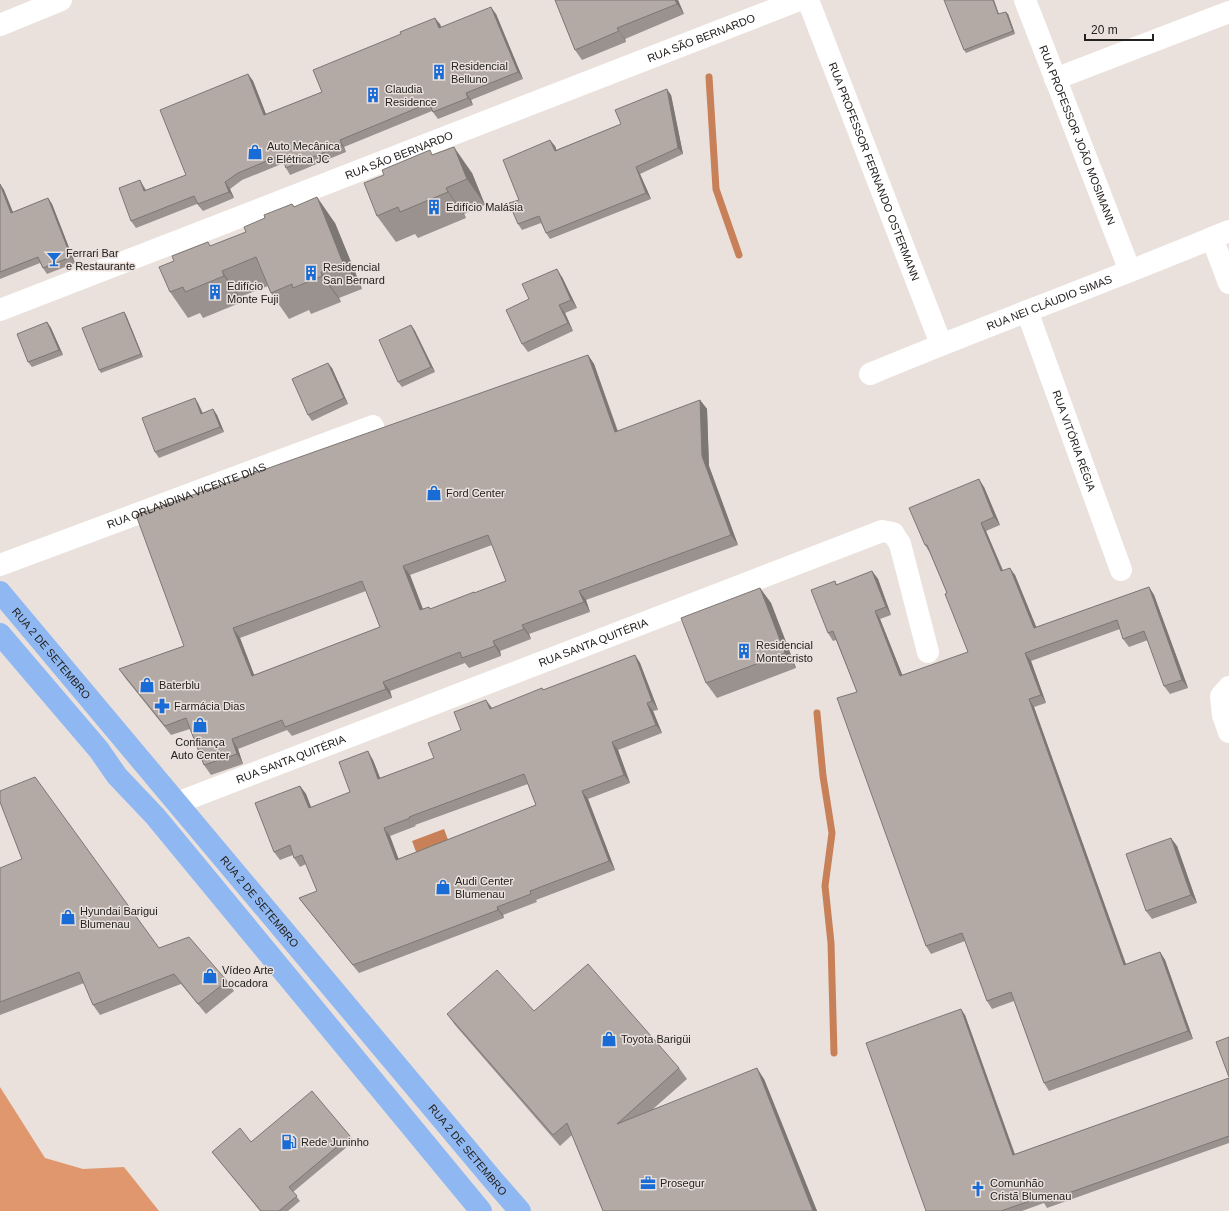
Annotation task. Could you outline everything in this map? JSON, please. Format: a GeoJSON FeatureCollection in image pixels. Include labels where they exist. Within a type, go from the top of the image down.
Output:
{"type":"FeatureCollection","features":[{"type":"Feature","properties":{"kind":"main road","name":"RUA 2 DE SETEMBRO"},"geometry":{"type":"LineString","coordinates":[[0,592],[472,1156],[520,1211]]}},
{"type":"Feature","properties":{"kind":"main road"},"geometry":{"type":"LineString","coordinates":[[0,634],[99,750],[117,776],[155,816],[481,1211]]}},
{"type":"Feature","properties":{"kind":"street"},"geometry":{"type":"LineString","coordinates":[[0,25],[61,0]]}},
{"type":"Feature","properties":{"kind":"street","name":"RUA SÃO BERNARDO"},"geometry":{"type":"LineString","coordinates":[[0,310],[799,0]]}},
{"type":"Feature","properties":{"kind":"street","name":"RUA PROFESSOR FERNANDO OSTERMANN"},"geometry":{"type":"LineString","coordinates":[[808,0],[940,344]]}},
{"type":"Feature","properties":{"kind":"street","name":"RUA PROFESSOR JOÃO MOSIMANN"},"geometry":{"type":"LineString","coordinates":[[1025,0],[1130,271]]}},
{"type":"Feature","properties":{"kind":"street"},"geometry":{"type":"LineString","coordinates":[[1055,79],[1229,12]]}},
{"type":"Feature","properties":{"kind":"street"},"geometry":{"type":"LineString","coordinates":[[1221,234],[1229,283]]}},
{"type":"Feature","properties":{"kind":"street","name":"RUA NEI CLÁUDIO SIMAS"},"geometry":{"type":"LineString","coordinates":[[870,374],[940,344],[1130,271],[1221,234]]}},
{"type":"Feature","properties":{"kind":"street","name":"RUA VITÓRIA RÉGIA"},"geometry":{"type":"LineString","coordinates":[[1027,311],[1122,570]]}},
{"type":"Feature","properties":{"kind":"street","name":"RUA ORLANDINA VICENTE DIAS"},"geometry":{"type":"LineString","coordinates":[[0,565],[373,426]]}},
{"type":"Feature","properties":{"kind":"street","name":"RUA SANTA QUITÉRIA"},"geometry":{"type":"LineString","coordinates":[[177,803],[882,531],[893,533],[900,544],[928,652]]}},
{"type":"Feature","properties":{"kind":"street"},"geometry":{"type":"LineString","coordinates":[[1229,687],[1221,696],[1223,715],[1229,732]]}},
{"type":"Feature","properties":{"kind":"shaded area"},"geometry":{"type":"Polygon","coordinates":[[[444,829],[450,845],[418,857],[412,841],[444,829]]]}},
{"type":"Feature","properties":{"kind":"shaded area"},"geometry":{"type":"Polygon","coordinates":[[[0,1087],[45,1158],[83,1169],[124,1167],[159,1211],[0,1211],[0,1087]]]}},
{"type":"Feature","properties":{"kind":"building"},"geometry":{"type":"Polygon","coordinates":[[[555,0],[675,0],[677,4],[617,28],[619,31],[575,50],[555,0]]]}},
{"type":"Feature","properties":{"kind":"building"},"geometry":{"type":"Polygon","coordinates":[[[944,0],[993,0],[998,14],[1006,12],[1013,31],[964,50],[944,0]]]}},
{"type":"Feature","properties":{"kind":"building"},"geometry":{"type":"Polygon","coordinates":[[[491,7],[518,72],[466,93],[468,98],[433,112],[429,103],[340,140],[342,145],[286,168],[281,155],[238,173],[225,182],[229,192],[198,204],[194,196],[131,221],[119,188],[140,180],[144,191],[186,175],[160,110],[248,74],[264,115],[322,92],[313,70],[401,34],[400,32],[435,18],[439,28],[491,7]]]}},
{"type":"Feature","properties":{"kind":"building"},"geometry":{"type":"Polygon","coordinates":[[[667,89],[678,148],[636,167],[646,193],[546,233],[539,216],[518,224],[509,203],[519,200],[503,160],[550,140],[555,151],[621,124],[615,110],[667,89]]]}},
{"type":"Feature","properties":{"kind":"building"},"geometry":{"type":"Polygon","coordinates":[[[454,147],[467,179],[446,188],[448,192],[400,212],[398,207],[377,216],[364,183],[384,175],[382,170],[430,150],[432,155],[454,147]]]}},
{"type":"Feature","properties":{"kind":"building"},"geometry":{"type":"Polygon","coordinates":[[[0,184],[11,213],[48,198],[71,257],[43,268],[38,257],[0,272],[0,184]]]}},
{"type":"Feature","properties":{"kind":"building"},"geometry":{"type":"Polygon","coordinates":[[[317,197],[343,263],[321,272],[322,276],[293,288],[292,284],[271,293],[256,257],[222,271],[224,276],[185,292],[183,287],[170,292],[159,267],[174,261],[172,256],[208,242],[210,246],[246,232],[244,227],[265,218],[264,215],[292,204],[294,207],[317,197]]]}},
{"type":"Feature","properties":{"kind":"building"},"geometry":{"type":"Polygon","coordinates":[[[557,269],[571,300],[559,305],[568,323],[522,344],[506,310],[529,299],[522,284],[557,269]]]}},
{"type":"Feature","properties":{"kind":"building"},"geometry":{"type":"Polygon","coordinates":[[[124,312],[141,354],[99,370],[82,328],[124,312]]]}},
{"type":"Feature","properties":{"kind":"building"},"geometry":{"type":"Polygon","coordinates":[[[47,322],[59,350],[28,362],[17,334],[47,322]]]}},
{"type":"Feature","properties":{"kind":"building"},"geometry":{"type":"Polygon","coordinates":[[[411,325],[431,367],[398,382],[379,340],[411,325]]]}},
{"type":"Feature","properties":{"kind":"building"},"geometry":{"type":"Polygon","coordinates":[[[588,355],[615,432],[700,400],[702,456],[731,535],[579,591],[584,602],[522,625],[524,629],[493,641],[495,646],[462,658],[460,652],[383,682],[386,689],[285,727],[282,720],[232,739],[237,754],[204,765],[186,718],[165,726],[119,669],[184,646],[136,515],[588,355]],[[488,535],[403,566],[420,610],[429,607],[430,609],[506,581],[488,535]],[[362,581],[233,628],[252,676],[380,627],[362,581]]]}},
{"type":"Feature","properties":{"kind":"building"},"geometry":{"type":"Polygon","coordinates":[[[328,363],[344,398],[308,415],[292,379],[328,363]]]}},
{"type":"Feature","properties":{"kind":"building"},"geometry":{"type":"Polygon","coordinates":[[[195,398],[201,414],[213,409],[220,427],[155,452],[142,418],[195,398]]]}},
{"type":"Feature","properties":{"kind":"building"},"geometry":{"type":"Polygon","coordinates":[[[979,479],[994,517],[981,523],[1001,571],[1010,568],[1034,628],[1149,587],[1182,680],[1164,686],[1144,631],[1123,639],[1117,620],[1025,653],[1041,695],[1029,699],[1124,965],[1160,952],[1188,1031],[1044,1083],[1011,992],[987,1001],[962,933],[926,946],[837,698],[857,692],[833,631],[828,633],[811,590],[835,581],[836,585],[872,571],[886,607],[875,611],[900,676],[968,652],[945,594],[947,593],[927,545],[925,545],[909,508],[979,479]]]}},
{"type":"Feature","properties":{"kind":"building","name":"Residencial Montecristo"},"geometry":{"type":"Polygon","coordinates":[[[760,588],[785,653],[706,683],[681,618],[760,588]]]}},
{"type":"Feature","properties":{"kind":"building"},"geometry":{"type":"Polygon","coordinates":[[[635,655],[652,701],[647,703],[656,725],[612,742],[624,775],[582,791],[609,861],[530,891],[531,894],[497,907],[498,910],[353,965],[299,898],[317,891],[302,855],[294,858],[290,845],[274,852],[255,803],[300,786],[309,808],[350,792],[339,762],[368,751],[378,779],[434,758],[428,743],[461,730],[454,712],[486,700],[490,709],[542,688],[543,690],[635,655]],[[524,774],[409,817],[410,818],[384,828],[396,860],[536,805],[524,774]]]}},
{"type":"Feature","properties":{"kind":"building","name":"Hyundai Barigui Blumenau"},"geometry":{"type":"Polygon","coordinates":[[[35,777],[159,948],[189,937],[227,981],[198,1004],[174,974],[93,1005],[79,972],[0,1002],[0,868],[22,859],[0,802],[0,791],[35,777]]]}},
{"type":"Feature","properties":{"kind":"building"},"geometry":{"type":"Polygon","coordinates":[[[1171,838],[1191,895],[1146,911],[1126,854],[1171,838]]]}},
{"type":"Feature","properties":{"kind":"building"},"geometry":{"type":"Polygon","coordinates":[[[588,964],[679,1068],[617,1124],[757,1068],[813,1211],[603,1211],[567,1123],[553,1135],[447,1014],[497,970],[534,1011],[588,964]]]}},
{"type":"Feature","properties":{"kind":"building"},"geometry":{"type":"Polygon","coordinates":[[[961,1009],[1013,1155],[1229,1078],[1229,1136],[1043,1202],[1041,1197],[1001,1211],[926,1211],[866,1043],[961,1009]]]}},
{"type":"Feature","properties":{"kind":"building"},"geometry":{"type":"Polygon","coordinates":[[[1229,1037],[1229,1077],[1216,1042],[1229,1037]]]}},
{"type":"Feature","properties":{"kind":"building"},"geometry":{"type":"Polygon","coordinates":[[[312,1091],[350,1136],[289,1187],[297,1196],[279,1211],[261,1211],[212,1152],[240,1128],[251,1142],[312,1091]]]}},
{"type":"Feature","properties":{"kind":"waterway"},"geometry":{"type":"LineString","coordinates":[[709,77],[716,189],[739,255]]}},
{"type":"Feature","properties":{"kind":"waterway"},"geometry":{"type":"LineString","coordinates":[[817,713],[823,776],[832,833],[825,886],[831,943],[834,1053]]}},
{"type":"Feature","properties":{"kind":"place","name":"Residencial Belluno"},"geometry":{"type":"Point","coordinates":[439,72]}},
{"type":"Feature","properties":{"kind":"place","name":"Claudia Residence"},"geometry":{"type":"Point","coordinates":[373,95]}},
{"type":"Feature","properties":{"kind":"place","name":"Auto Mecânica e Elétrica JC"},"geometry":{"type":"Point","coordinates":[255,152]}},
{"type":"Feature","properties":{"kind":"place","name":"Edifício Malásia"},"geometry":{"type":"Point","coordinates":[434,207]}},
{"type":"Feature","properties":{"kind":"place","name":"Ferrari Bar e Restaurante"},"geometry":{"type":"Point","coordinates":[54,259]}},
{"type":"Feature","properties":{"kind":"place","name":"Residencial San Bernard"},"geometry":{"type":"Point","coordinates":[311,273]}},
{"type":"Feature","properties":{"kind":"place","name":"Edifício Monte Fuji"},"geometry":{"type":"Point","coordinates":[215,292]}},
{"type":"Feature","properties":{"kind":"place","name":"Ford Center"},"geometry":{"type":"Point","coordinates":[434,493]}},
{"type":"Feature","properties":{"kind":"place","name":"Residencial Montecristo"},"geometry":{"type":"Point","coordinates":[744,651]}},
{"type":"Feature","properties":{"kind":"place","name":"Baterblu"},"geometry":{"type":"Point","coordinates":[147,685]}},
{"type":"Feature","properties":{"kind":"place","name":"Farmácia Dias"},"geometry":{"type":"Point","coordinates":[162,706]}},
{"type":"Feature","properties":{"kind":"place","name":"Confiança Auto Center"},"geometry":{"type":"Point","coordinates":[200,725]}},
{"type":"Feature","properties":{"kind":"place","name":"Audi Center Blumenau"},"geometry":{"type":"Point","coordinates":[443,887]}},
{"type":"Feature","properties":{"kind":"place","name":"Hyundai Barigui Blumenau"},"geometry":{"type":"Point","coordinates":[68,917]}},
{"type":"Feature","properties":{"kind":"place","name":"Vídeo Arte Locadora"},"geometry":{"type":"Point","coordinates":[210,976]}},
{"type":"Feature","properties":{"kind":"place","name":"Toyota Barigüi"},"geometry":{"type":"Point","coordinates":[609,1039]}},
{"type":"Feature","properties":{"kind":"place","name":"Rede Juninho"},"geometry":{"type":"Point","coordinates":[289,1142]}},
{"type":"Feature","properties":{"kind":"place","name":"Prosegur"},"geometry":{"type":"Point","coordinates":[648,1183]}},
{"type":"Feature","properties":{"kind":"place","name":"Comunhão Cristã Blumenau"},"geometry":{"type":"Point","coordinates":[978,1189]}}]}
